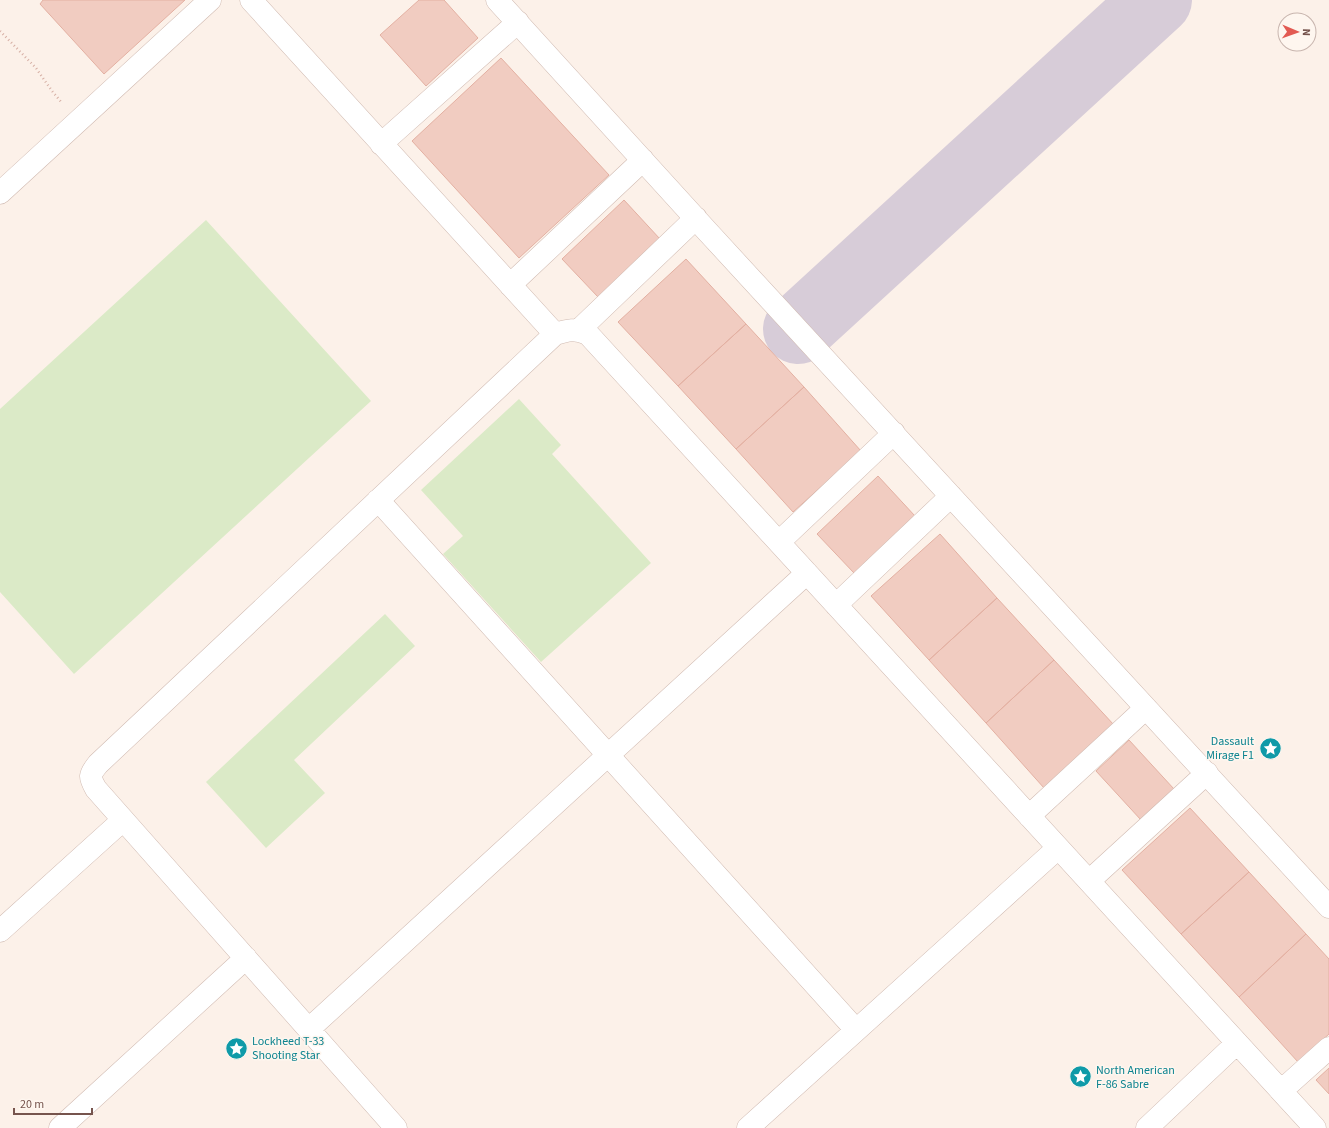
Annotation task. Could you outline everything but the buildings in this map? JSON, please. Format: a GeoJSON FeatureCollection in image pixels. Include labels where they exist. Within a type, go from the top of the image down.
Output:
{"type":"FeatureCollection","features":[{"type":"Feature","properties":{"kind":"lane"},"geometry":{"type":"LineString","coordinates":[[0,193],[210,0]]}},
{"type":"Feature","properties":{"kind":"lane"},"geometry":{"type":"LineString","coordinates":[[251,0],[554,334]]}},
{"type":"Feature","properties":{"kind":"lane"},"geometry":{"type":"LineString","coordinates":[[497,0],[1329,907]]}},
{"type":"Feature","properties":{"kind":"lane"},"geometry":{"type":"LineString","coordinates":[[381,144],[518,22]]}},
{"type":"Feature","properties":{"kind":"lane"},"geometry":{"type":"LineString","coordinates":[[510,286],[643,160]]}},
{"type":"Feature","properties":{"kind":"lane"},"geometry":{"type":"LineString","coordinates":[[579,330],[696,218]]}},
{"type":"Feature","properties":{"kind":"lane"},"geometry":{"type":"LineString","coordinates":[[396,1128],[96,790],[90,780],[91,772],[554,334],[565,331],[579,330],[588,334],[1315,1128]]}},
{"type":"Feature","properties":{"kind":"lane"},"geometry":{"type":"LineString","coordinates":[[779,542],[894,433]]}},
{"type":"Feature","properties":{"kind":"lane"},"geometry":{"type":"LineString","coordinates":[[836,605],[951,496]]}},
{"type":"Feature","properties":{"kind":"lane"},"geometry":{"type":"LineString","coordinates":[[378,500],[856,1030]]}},
{"type":"Feature","properties":{"kind":"lane"},"geometry":{"type":"LineString","coordinates":[[309,1029],[807,573]]}},
{"type":"Feature","properties":{"kind":"lane"},"geometry":{"type":"LineString","coordinates":[[1029,816],[1146,708]]}},
{"type":"Feature","properties":{"kind":"lane"},"geometry":{"type":"LineString","coordinates":[[1089,881],[1207,773]]}},
{"type":"Feature","properties":{"kind":"lane"},"geometry":{"type":"LineString","coordinates":[[0,931],[123,820]]}},
{"type":"Feature","properties":{"kind":"lane"},"geometry":{"type":"LineString","coordinates":[[748,1128],[1058,848]]}},
{"type":"Feature","properties":{"kind":"lane"},"geometry":{"type":"LineString","coordinates":[[60,1128],[246,958]]}},
{"type":"Feature","properties":{"kind":"lane"},"geometry":{"type":"LineString","coordinates":[[1150,1127],[1237,1043]]}},
{"type":"Feature","properties":{"kind":"lane"},"geometry":{"type":"LineString","coordinates":[[1281,1091],[1329,1048]]}},
{"type":"Feature","properties":{"kind":"path"},"geometry":{"type":"LineString","coordinates":[[0,31],[36,68],[52,91],[78,121]]}},
{"type":"Feature","properties":{"kind":"green space"},"geometry":{"type":"Polygon","coordinates":[[[206,220],[371,401],[74,674],[0,592],[0,409],[206,220]]]}},
{"type":"Feature","properties":{"kind":"green space"},"geometry":{"type":"Polygon","coordinates":[[[519,399],[561,445],[552,454],[651,563],[541,662],[443,554],[463,536],[421,490],[519,399]]]}},
{"type":"Feature","properties":{"kind":"green space"},"geometry":{"type":"Polygon","coordinates":[[[385,614],[415,646],[294,760],[325,793],[266,848],[206,782],[385,614]]]}},
{"type":"Feature","properties":{"kind":"taxiway"},"geometry":{"type":"LineString","coordinates":[[798,329],[1157,0]]}},
{"type":"Feature","properties":{"kind":"place","name":"Dassault Mirage F1"},"geometry":{"type":"Point","coordinates":[1270,748]}},
{"type":"Feature","properties":{"kind":"place","name":"Lockheed T-33 Shooting Star"},"geometry":{"type":"Point","coordinates":[236,1048]}},
{"type":"Feature","properties":{"kind":"place","name":"North American F-86 Sabre"},"geometry":{"type":"Point","coordinates":[1080,1077]}}]}
